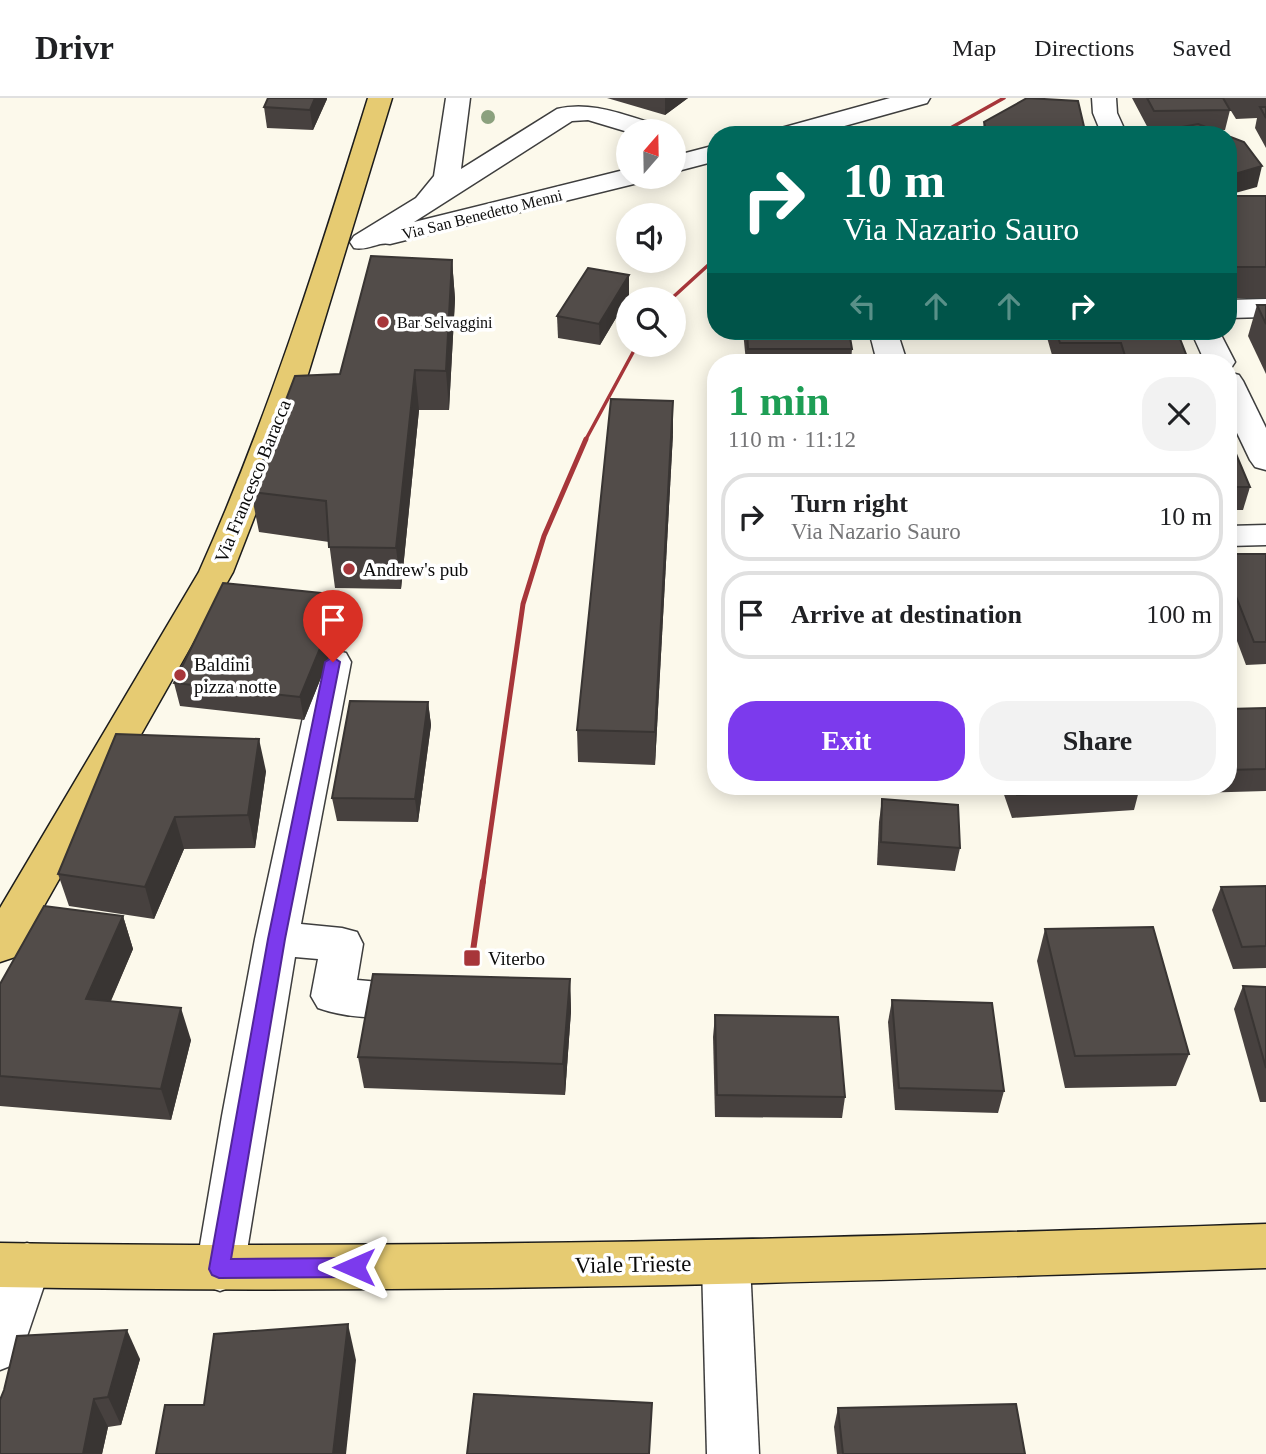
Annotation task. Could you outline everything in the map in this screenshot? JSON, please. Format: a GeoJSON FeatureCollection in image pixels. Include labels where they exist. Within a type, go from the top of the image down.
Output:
{"type":"FeatureCollection","features":[{"type":"Feature","properties":{"kind":"main road","name":"Via Francesco Baracca"},"geometry":{"type":"LineString","coordinates":[[0,945],[216,572],[254,485],[316,312],[349,245],[380,98]]}},
{"type":"Feature","properties":{"kind":"main road","name":"Viale Trieste"},"geometry":{"type":"LineString","coordinates":[[13,1265],[219,1269],[726,1264],[1266,1246]]}},
{"type":"Feature","properties":{"kind":"street"},"geometry":{"type":"LineString","coordinates":[[428,199],[446,177],[458,98]]}},
{"type":"Feature","properties":{"kind":"street"},"geometry":{"type":"LineString","coordinates":[[816,126],[918,98]]}},
{"type":"Feature","properties":{"kind":"street"},"geometry":{"type":"LineString","coordinates":[[1104,98],[1105,113],[1111,126]]}},
{"type":"Feature","properties":{"kind":"street"},"geometry":{"type":"LineString","coordinates":[[404,219],[428,199],[566,114],[589,113],[616,120]]}},
{"type":"Feature","properties":{"kind":"street"},"geometry":{"type":"LineString","coordinates":[[686,161],[707,155]]}},
{"type":"Feature","properties":{"kind":"street"},"geometry":{"type":"LineString","coordinates":[[349,245],[404,219],[616,162]]}},
{"type":"Feature","properties":{"kind":"street","name":"Via San Benedetto Menni"},"geometry":{"type":"LineString","coordinates":[[349,245],[616,180]]}},
{"type":"Feature","properties":{"kind":"street"},"geometry":{"type":"LineString","coordinates":[[1237,309],[1266,309]]}},
{"type":"Feature","properties":{"kind":"street"},"geometry":{"type":"LineString","coordinates":[[1237,400],[1266,460]]}},
{"type":"Feature","properties":{"kind":"street"},"geometry":{"type":"LineString","coordinates":[[1237,536],[1266,535]]}},
{"type":"Feature","properties":{"kind":"street"},"geometry":{"type":"LineString","coordinates":[[219,1269],[276,939],[333,662]]}},
{"type":"Feature","properties":{"kind":"street"},"geometry":{"type":"LineString","coordinates":[[276,939],[342,944],[333,996],[391,1000]]}},
{"type":"Feature","properties":{"kind":"street"},"geometry":{"type":"LineString","coordinates":[[726,1264],[733,1454]]}},
{"type":"Feature","properties":{"kind":"street"},"geometry":{"type":"LineString","coordinates":[[0,1346],[13,1265]]}},
{"type":"Feature","properties":{"kind":"building"},"geometry":{"type":"Polygon","coordinates":[[[268,98],[315,98],[310,110],[264,107],[268,98]]]}},
{"type":"Feature","properties":{"kind":"building"},"geometry":{"type":"Polygon","coordinates":[[[1027,98],[1078,101],[1084,126],[985,126],[984,122],[1027,98]]]}},
{"type":"Feature","properties":{"kind":"building"},"geometry":{"type":"Polygon","coordinates":[[[1147,98],[1223,98],[1230,110],[1154,111],[1147,98]]]}},
{"type":"Feature","properties":{"kind":"building"},"geometry":{"type":"Polygon","coordinates":[[[1260,107],[1266,107],[1266,118],[1260,107]]]}},
{"type":"Feature","properties":{"kind":"building"},"geometry":{"type":"Polygon","coordinates":[[[1237,139],[1244,142],[1262,166],[1237,173],[1237,139]]]}},
{"type":"Feature","properties":{"kind":"building"},"geometry":{"type":"Polygon","coordinates":[[[1237,196],[1266,196],[1266,267],[1237,267],[1237,196]]]}},
{"type":"Feature","properties":{"kind":"building"},"geometry":{"type":"Polygon","coordinates":[[[371,256],[452,260],[446,371],[415,370],[396,548],[329,547],[326,501],[251,492],[295,376],[340,374],[371,256]]]}},
{"type":"Feature","properties":{"kind":"building"},"geometry":{"type":"Polygon","coordinates":[[[588,268],[629,275],[622,287],[616,287],[616,296],[599,324],[557,316],[588,268]]]}},
{"type":"Feature","properties":{"kind":"building"},"geometry":{"type":"Polygon","coordinates":[[[1257,305],[1266,305],[1266,324],[1257,305]]]}},
{"type":"Feature","properties":{"kind":"building"},"geometry":{"type":"Polygon","coordinates":[[[748,340],[850,340],[852,349],[748,349],[748,340]]]}},
{"type":"Feature","properties":{"kind":"building"},"geometry":{"type":"Polygon","coordinates":[[[1059,340],[1180,340],[1186,354],[1124,354],[1121,343],[1060,343],[1059,340]]]}},
{"type":"Feature","properties":{"kind":"building"},"geometry":{"type":"Polygon","coordinates":[[[611,399],[673,401],[655,732],[577,730],[611,399]]]}},
{"type":"Feature","properties":{"kind":"building"},"geometry":{"type":"Polygon","coordinates":[[[1237,456],[1250,487],[1237,487],[1237,456]]]}},
{"type":"Feature","properties":{"kind":"building"},"geometry":{"type":"Polygon","coordinates":[[[1237,554],[1266,554],[1266,642],[1254,642],[1237,599],[1237,554]]]}},
{"type":"Feature","properties":{"kind":"building"},"geometry":{"type":"Polygon","coordinates":[[[223,583],[342,595],[300,697],[174,683],[223,583]]]}},
{"type":"Feature","properties":{"kind":"building"},"geometry":{"type":"Polygon","coordinates":[[[350,701],[428,702],[415,799],[332,798],[350,701]]]}},
{"type":"Feature","properties":{"kind":"building"},"geometry":{"type":"Polygon","coordinates":[[[1266,708],[1266,769],[1237,770],[1237,709],[1266,708]]]}},
{"type":"Feature","properties":{"kind":"building"},"geometry":{"type":"Polygon","coordinates":[[[116,734],[259,739],[248,815],[175,817],[145,887],[58,874],[116,734]]]}},
{"type":"Feature","properties":{"kind":"building"},"geometry":{"type":"Polygon","coordinates":[[[882,799],[958,805],[960,848],[881,842],[882,799]]]}},
{"type":"Feature","properties":{"kind":"building"},"geometry":{"type":"Polygon","coordinates":[[[1266,886],[1266,946],[1242,947],[1221,887],[1266,886]]]}},
{"type":"Feature","properties":{"kind":"building"},"geometry":{"type":"Polygon","coordinates":[[[44,906],[123,916],[86,999],[181,1008],[161,1089],[0,1076],[0,984],[44,906]]]}},
{"type":"Feature","properties":{"kind":"building"},"geometry":{"type":"Polygon","coordinates":[[[1153,927],[1189,1054],[1075,1056],[1045,929],[1153,927]]]}},
{"type":"Feature","properties":{"kind":"building"},"geometry":{"type":"Polygon","coordinates":[[[373,974],[570,979],[563,1064],[358,1057],[373,974]]]}},
{"type":"Feature","properties":{"kind":"building"},"geometry":{"type":"Polygon","coordinates":[[[1243,986],[1266,987],[1266,1068],[1243,986]]]}},
{"type":"Feature","properties":{"kind":"building"},"geometry":{"type":"Polygon","coordinates":[[[892,1000],[992,1003],[1004,1091],[899,1088],[892,1000]]]}},
{"type":"Feature","properties":{"kind":"building"},"geometry":{"type":"Polygon","coordinates":[[[715,1015],[838,1017],[845,1097],[717,1095],[715,1015]]]}},
{"type":"Feature","properties":{"kind":"building"},"geometry":{"type":"Polygon","coordinates":[[[348,1324],[333,1454],[156,1454],[165,1405],[204,1405],[214,1334],[348,1324]]]}},
{"type":"Feature","properties":{"kind":"building"},"geometry":{"type":"Polygon","coordinates":[[[127,1330],[108,1397],[94,1399],[83,1454],[0,1454],[0,1400],[17,1336],[127,1330]]]}},
{"type":"Feature","properties":{"kind":"building"},"geometry":{"type":"Polygon","coordinates":[[[474,1394],[652,1403],[649,1454],[467,1454],[474,1394]]]}},
{"type":"Feature","properties":{"kind":"building"},"geometry":{"type":"Polygon","coordinates":[[[1016,1404],[1025,1454],[843,1454],[838,1408],[1016,1404]]]}},
{"type":"Feature","properties":{"kind":"railway"},"geometry":{"type":"LineString","coordinates":[[954,126],[1004,98]]}},
{"type":"Feature","properties":{"kind":"railway"},"geometry":{"type":"LineString","coordinates":[[684,287],[707,266]]}},
{"type":"Feature","properties":{"kind":"railway"},"geometry":{"type":"LineString","coordinates":[[586,440],[630,357]]}},
{"type":"Feature","properties":{"kind":"railway"},"geometry":{"type":"LineString","coordinates":[[483,883],[523,604],[544,536],[586,440]]}},
{"type":"Feature","properties":{"kind":"railway"},"geometry":{"type":"LineString","coordinates":[[472,958],[483,881]]}},
{"type":"Feature","properties":{"kind":"place","name":"Bar Selvaggini"},"geometry":{"type":"Point","coordinates":[383,322]}},
{"type":"Feature","properties":{"kind":"place","name":"Andrew's pub"},"geometry":{"type":"Point","coordinates":[349,569]}},
{"type":"Feature","properties":{"kind":"place","name":"Baldini pizza notte"},"geometry":{"type":"Point","coordinates":[180,675]}},
{"type":"Feature","properties":{"kind":"place","name":"Viterbo"},"geometry":{"type":"Point","coordinates":[472,958]}},
{"type":"Feature","properties":{"kind":"route"},"geometry":{"type":"LineString","coordinates":[[333,662],[276,939],[219,1269],[354,1267]]}}]}
